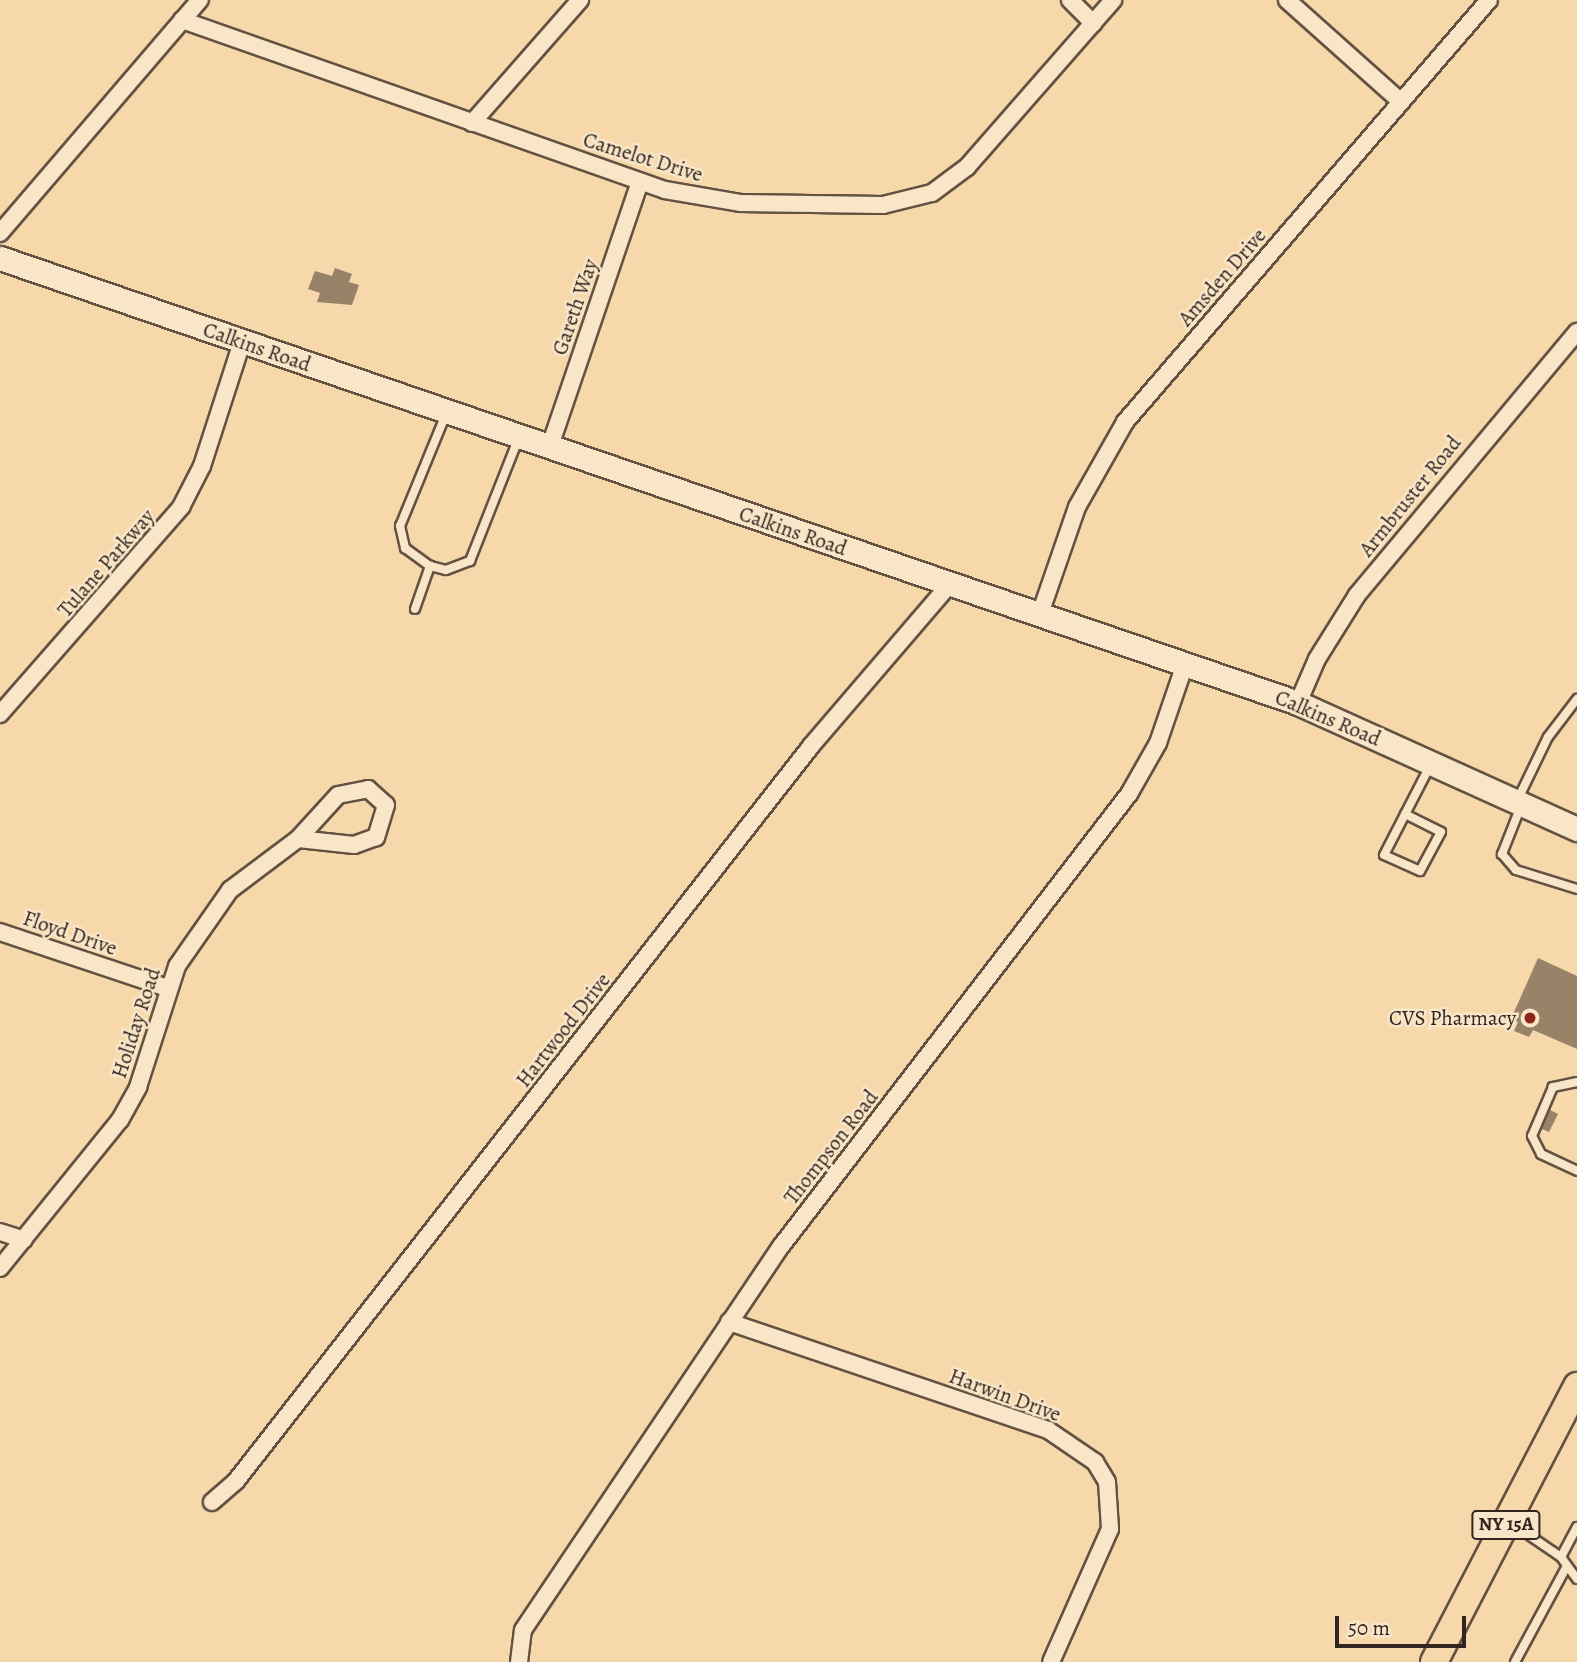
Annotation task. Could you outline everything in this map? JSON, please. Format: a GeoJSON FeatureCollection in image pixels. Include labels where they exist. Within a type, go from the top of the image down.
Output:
{"type":"FeatureCollection","features":[{"type":"Feature","properties":{"kind":"main road","name":"Calkins Road"},"geometry":{"type":"LineString","coordinates":[[0,258],[1298,703],[1577,829]]}},
{"type":"Feature","properties":{"kind":"main road","name":"NY 15A"},"geometry":{"type":"LineString","coordinates":[[1440,1660],[1577,1386]]}},
{"type":"Feature","properties":{"kind":"street"},"geometry":{"type":"LineString","coordinates":[[0,233],[200,0]]}},
{"type":"Feature","properties":{"kind":"street"},"geometry":{"type":"LineString","coordinates":[[472,123],[580,0]]}},
{"type":"Feature","properties":{"kind":"street"},"geometry":{"type":"LineString","coordinates":[[1070,0],[1093,23]]}},
{"type":"Feature","properties":{"kind":"street","name":"Camelot Drive"},"geometry":{"type":"LineString","coordinates":[[182,20],[640,182],[740,203],[914,200],[967,167],[1112,0]]}},
{"type":"Feature","properties":{"kind":"street"},"geometry":{"type":"LineString","coordinates":[[1287,0],[1401,102]]}},
{"type":"Feature","properties":{"kind":"street","name":"Amsden Drive"},"geometry":{"type":"LineString","coordinates":[[1040,614],[1077,507],[1107,448],[1489,0]]}},
{"type":"Feature","properties":{"kind":"street","name":"Gareth Way"},"geometry":{"type":"LineString","coordinates":[[550,446],[640,182]]}},
{"type":"Feature","properties":{"kind":"street","name":"Armbruster Road"},"geometry":{"type":"LineString","coordinates":[[1298,703],[1317,659],[1357,595],[1577,332]]}},
{"type":"Feature","properties":{"kind":"street","name":"Tulane Parkway"},"geometry":{"type":"LineString","coordinates":[[0,715],[181,508],[202,466],[242,342]]}},
{"type":"Feature","properties":{"kind":"street","name":"Hartwood Drive"},"geometry":{"type":"LineString","coordinates":[[212,1502],[236,1481],[811,746],[949,585]]}},
{"type":"Feature","properties":{"kind":"street","name":"Thompson Road"},"geometry":{"type":"LineString","coordinates":[[519,1662],[523,1630],[729,1322],[1129,794],[1158,743],[1185,664]]}},
{"type":"Feature","properties":{"kind":"street","name":"Holiday Road"},"geometry":{"type":"LineString","coordinates":[[0,1268],[120,1120],[150,1054],[167,988],[194,935],[230,890],[298,839],[332,800],[355,788],[379,795],[386,806],[376,837],[354,845],[298,839]]}},
{"type":"Feature","properties":{"kind":"street","name":"Floyd Drive"},"geometry":{"type":"LineString","coordinates":[[0,932],[167,988]]}},
{"type":"Feature","properties":{"kind":"street"},"geometry":{"type":"LineString","coordinates":[[0,1232],[24,1240]]}},
{"type":"Feature","properties":{"kind":"street","name":"Harwin Drive"},"geometry":{"type":"LineString","coordinates":[[729,1322],[1048,1430],[1095,1462],[1107,1482],[1111,1529],[1051,1662]]}},
{"type":"Feature","properties":{"kind":"lane"},"geometry":{"type":"LineString","coordinates":[[447,411],[400,526],[405,548],[430,566],[446,570],[470,561],[520,436]]}},
{"type":"Feature","properties":{"kind":"lane"},"geometry":{"type":"LineString","coordinates":[[415,609],[430,566]]}},
{"type":"Feature","properties":{"kind":"lane"},"geometry":{"type":"LineString","coordinates":[[1577,699],[1548,737],[1519,803],[1502,854],[1516,870],[1577,888]]}},
{"type":"Feature","properties":{"kind":"lane"},"geometry":{"type":"LineString","coordinates":[[1405,814],[1441,832],[1420,871],[1384,855],[1431,763]]}},
{"type":"Feature","properties":{"kind":"lane"},"geometry":{"type":"LineString","coordinates":[[1577,1082],[1553,1087],[1532,1136],[1541,1154],[1577,1171]]}},
{"type":"Feature","properties":{"kind":"lane"},"geometry":{"type":"LineString","coordinates":[[1508,1521],[1560,1556],[1577,1579]]}},
{"type":"Feature","properties":{"kind":"lane"},"geometry":{"type":"LineString","coordinates":[[1560,1556],[1577,1527]]}},
{"type":"Feature","properties":{"kind":"lane"},"geometry":{"type":"LineString","coordinates":[[1515,1662],[1567,1566]]}},
{"type":"Feature","properties":{"kind":"building"},"geometry":{"type":"Polygon","coordinates":[[[335,268],[352,274],[349,282],[359,285],[352,305],[317,302],[320,293],[308,289],[315,271],[332,276],[335,268]]]}},
{"type":"Feature","properties":{"kind":"building","name":"CVS Pharmacy"},"geometry":{"type":"Polygon","coordinates":[[[1538,958],[1577,976],[1577,1049],[1533,1030],[1529,1037],[1514,1031],[1518,1022],[1511,1019],[1538,958]]]}},
{"type":"Feature","properties":{"kind":"building"},"geometry":{"type":"Polygon","coordinates":[[[1550,1110],[1558,1114],[1549,1132],[1542,1129],[1550,1110]]]}},
{"type":"Feature","properties":{"kind":"place","name":"CVS Pharmacy"},"geometry":{"type":"Point","coordinates":[1530,1018]}}]}
